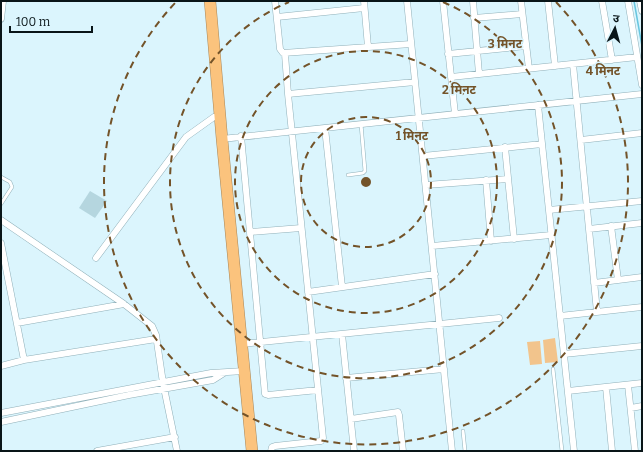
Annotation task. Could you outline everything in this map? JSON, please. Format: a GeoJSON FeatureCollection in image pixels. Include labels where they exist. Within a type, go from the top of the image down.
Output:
{"type":"FeatureCollection","features":[{"type":"Feature","properties":{"kind":"highway"},"geometry":{"type":"LineString","coordinates":[[204,1],[214,117],[241,371],[252,451]]}},
{"type":"Feature","properties":{"kind":"highway"},"geometry":{"type":"LineString","coordinates":[[210,1],[242,344],[241,371],[246,451]]}},
{"type":"Feature","properties":{"kind":"street"},"geometry":{"type":"LineString","coordinates":[[1,19],[3,1]]}},
{"type":"Feature","properties":{"kind":"street"},"geometry":{"type":"LineString","coordinates":[[276,1],[280,49],[282,53],[285,54],[411,44]]}},
{"type":"Feature","properties":{"kind":"street"},"geometry":{"type":"LineString","coordinates":[[364,1],[368,47]]}},
{"type":"Feature","properties":{"kind":"street"},"geometry":{"type":"LineString","coordinates":[[407,1],[452,451]]}},
{"type":"Feature","properties":{"kind":"street"},"geometry":{"type":"LineString","coordinates":[[443,1],[455,114]]}},
{"type":"Feature","properties":{"kind":"street"},"geometry":{"type":"LineString","coordinates":[[473,1],[479,74]]}},
{"type":"Feature","properties":{"kind":"street"},"geometry":{"type":"LineString","coordinates":[[521,1],[529,69]]}},
{"type":"Feature","properties":{"kind":"street"},"geometry":{"type":"LineString","coordinates":[[548,1],[555,66]]}},
{"type":"Feature","properties":{"kind":"street"},"geometry":{"type":"LineString","coordinates":[[602,1],[612,60]]}},
{"type":"Feature","properties":{"kind":"street"},"geometry":{"type":"LineString","coordinates":[[628,1],[642,85]]}},
{"type":"Feature","properties":{"kind":"street"},"geometry":{"type":"LineString","coordinates":[[640,1],[642,11]]}},
{"type":"Feature","properties":{"kind":"street"},"geometry":{"type":"LineString","coordinates":[[277,17],[364,8]]}},
{"type":"Feature","properties":{"kind":"street"},"geometry":{"type":"LineString","coordinates":[[474,18],[522,14]]}},
{"type":"Feature","properties":{"kind":"street"},"geometry":{"type":"LineString","coordinates":[[448,54],[526,46]]}},
{"type":"Feature","properties":{"kind":"street"},"geometry":{"type":"LineString","coordinates":[[271,451],[272,447],[275,446],[322,440],[323,436],[285,54]]}},
{"type":"Feature","properties":{"kind":"street"},"geometry":{"type":"LineString","coordinates":[[451,77],[638,57]]}},
{"type":"Feature","properties":{"kind":"street"},"geometry":{"type":"LineString","coordinates":[[573,64],[597,312]]}},
{"type":"Feature","properties":{"kind":"street"},"geometry":{"type":"LineString","coordinates":[[288,94],[415,82]]}},
{"type":"Feature","properties":{"kind":"street"},"geometry":{"type":"LineString","coordinates":[[222,139],[642,94]]}},
{"type":"Feature","properties":{"kind":"street"},"geometry":{"type":"LineString","coordinates":[[538,105],[574,451]]}},
{"type":"Feature","properties":{"kind":"street"},"geometry":{"type":"LineString","coordinates":[[96,258],[186,137],[214,117]]}},
{"type":"Feature","properties":{"kind":"street"},"geometry":{"type":"LineString","coordinates":[[325,128],[342,287]]}},
{"type":"Feature","properties":{"kind":"street"},"geometry":{"type":"LineString","coordinates":[[581,140],[642,133]]}},
{"type":"Feature","properties":{"kind":"street"},"geometry":{"type":"LineString","coordinates":[[241,136],[265,394],[268,395],[318,390]]}},
{"type":"Feature","properties":{"kind":"street"},"geometry":{"type":"LineString","coordinates":[[423,156],[542,144]]}},
{"type":"Feature","properties":{"kind":"street"},"geometry":{"type":"LineString","coordinates":[[505,147],[514,239]]}},
{"type":"Feature","properties":{"kind":"street"},"geometry":{"type":"LineString","coordinates":[[426,185],[508,179]]}},
{"type":"Feature","properties":{"kind":"street"},"geometry":{"type":"LineString","coordinates":[[486,180],[491,241]]}},
{"type":"Feature","properties":{"kind":"street"},"geometry":{"type":"LineString","coordinates":[[549,210],[642,201]]}},
{"type":"Feature","properties":{"kind":"street"},"geometry":{"type":"LineString","coordinates":[[1,220],[124,304],[152,326],[156,339],[177,451]]}},
{"type":"Feature","properties":{"kind":"street"},"geometry":{"type":"LineString","coordinates":[[589,229],[642,222]]}},
{"type":"Feature","properties":{"kind":"street"},"geometry":{"type":"LineString","coordinates":[[611,226],[618,280]]}},
{"type":"Feature","properties":{"kind":"street"},"geometry":{"type":"LineString","coordinates":[[250,232],[302,228]]}},
{"type":"Feature","properties":{"kind":"street"},"geometry":{"type":"LineString","coordinates":[[432,246],[551,235]]}},
{"type":"Feature","properties":{"kind":"street"},"geometry":{"type":"LineString","coordinates":[[1,242],[24,360]]}},
{"type":"Feature","properties":{"kind":"street"},"geometry":{"type":"LineString","coordinates":[[308,292],[435,274]]}},
{"type":"Feature","properties":{"kind":"street"},"geometry":{"type":"LineString","coordinates":[[594,283],[642,277]]}},
{"type":"Feature","properties":{"kind":"street"},"geometry":{"type":"LineString","coordinates":[[16,323],[124,304]]}},
{"type":"Feature","properties":{"kind":"street"},"geometry":{"type":"LineString","coordinates":[[560,316],[642,307]]}},
{"type":"Feature","properties":{"kind":"street"},"geometry":{"type":"LineString","coordinates":[[242,344],[499,318]]}},
{"type":"Feature","properties":{"kind":"street"},"geometry":{"type":"LineString","coordinates":[[342,334],[354,451]]}},
{"type":"Feature","properties":{"kind":"street"},"geometry":{"type":"LineString","coordinates":[[1,366],[24,360],[156,339]]}},
{"type":"Feature","properties":{"kind":"street"},"geometry":{"type":"LineString","coordinates":[[564,354],[642,346]]}},
{"type":"Feature","properties":{"kind":"street"},"geometry":{"type":"LineString","coordinates":[[346,378],[444,369]]}},
{"type":"Feature","properties":{"kind":"street"},"geometry":{"type":"LineString","coordinates":[[1,422],[129,395],[212,373],[224,374],[241,371]]}},
{"type":"Feature","properties":{"kind":"street"},"geometry":{"type":"LineString","coordinates":[[568,391],[642,383]]}},
{"type":"Feature","properties":{"kind":"street"},"geometry":{"type":"LineString","coordinates":[[628,385],[635,451]]}},
{"type":"Feature","properties":{"kind":"street"},"geometry":{"type":"LineString","coordinates":[[1,413],[164,386]]}},
{"type":"Feature","properties":{"kind":"street"},"geometry":{"type":"LineString","coordinates":[[606,387],[612,451]]}},
{"type":"Feature","properties":{"kind":"street"},"geometry":{"type":"LineString","coordinates":[[631,408],[642,406]]}},
{"type":"Feature","properties":{"kind":"street"},"geometry":{"type":"LineString","coordinates":[[351,419],[398,412],[403,451]]}},
{"type":"Feature","properties":{"kind":"street"},"geometry":{"type":"LineString","coordinates":[[97,451],[175,437]]}},
{"type":"Feature","properties":{"kind":"street"},"geometry":{"type":"LineString","coordinates":[[135,444],[136,451]]}},
{"type":"Feature","properties":{"kind":"lane"},"geometry":{"type":"LineString","coordinates":[[348,175],[363,173],[365,171],[361,124]]}},
{"type":"Feature","properties":{"kind":"lane"},"geometry":{"type":"LineString","coordinates":[[1,177],[10,182],[12,187],[1,204]]}},
{"type":"Feature","properties":{"kind":"lane"},"geometry":{"type":"LineString","coordinates":[[553,369],[562,451]]}},
{"type":"Feature","properties":{"kind":"lane"},"geometry":{"type":"LineString","coordinates":[[463,431],[465,451]]}},
{"type":"Feature","properties":{"kind":"shaded area"},"geometry":{"type":"Polygon","coordinates":[[[555,338],[558,362],[545,363],[543,340],[555,338]]]}},
{"type":"Feature","properties":{"kind":"shaded area"},"geometry":{"type":"Polygon","coordinates":[[[540,341],[542,364],[530,365],[527,342],[540,341]]]}},
{"type":"Feature","properties":{"kind":"building"},"geometry":{"type":"Polygon","coordinates":[[[90,191],[107,201],[95,218],[79,208],[90,191]]]}},
{"type":"Feature","properties":{"kind":"waterway"},"geometry":{"type":"LineString","coordinates":[[634,1],[642,46]]}}]}
